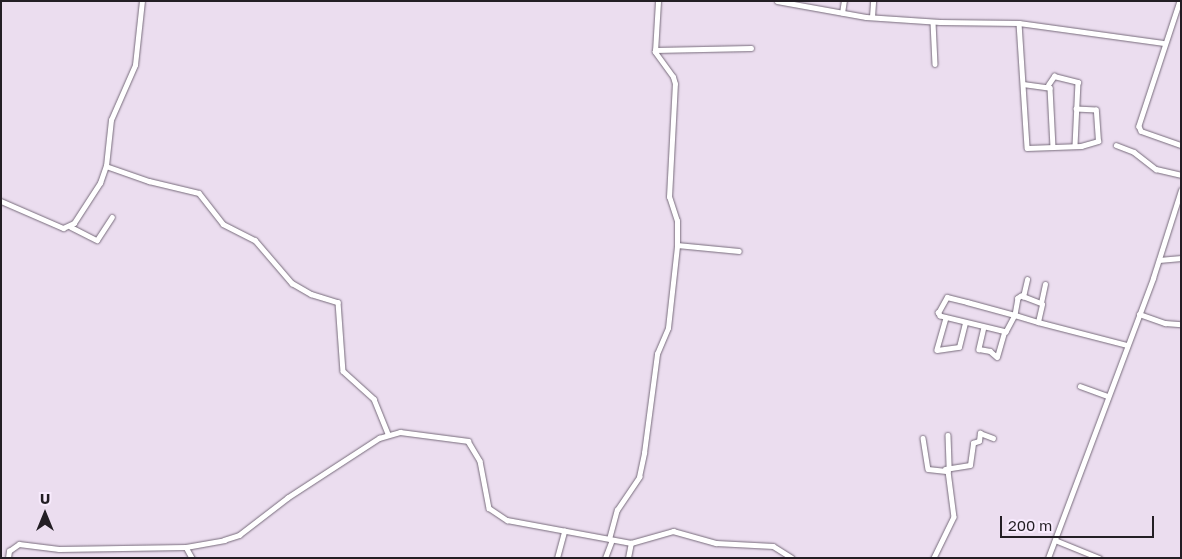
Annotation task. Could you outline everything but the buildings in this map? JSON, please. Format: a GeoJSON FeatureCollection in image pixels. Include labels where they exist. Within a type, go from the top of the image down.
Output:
{"type":"FeatureCollection","features":[{"type":"Feature","properties":{"kind":"street"},"geometry":{"type":"LineString","coordinates":[[71,227],[100,183],[106,166],[111,120],[134,65],[142,1]]}},
{"type":"Feature","properties":{"kind":"street"},"geometry":{"type":"LineString","coordinates":[[605,558],[616,510],[639,476],[644,453],[657,354],[668,328],[677,245],[677,221],[669,197],[675,84],[655,50],[658,1]]}},
{"type":"Feature","properties":{"kind":"street"},"geometry":{"type":"LineString","coordinates":[[776,1],[872,17],[933,22],[1019,23],[1164,43]]}},
{"type":"Feature","properties":{"kind":"street"},"geometry":{"type":"LineString","coordinates":[[842,13],[844,1]]}},
{"type":"Feature","properties":{"kind":"street"},"geometry":{"type":"LineString","coordinates":[[872,17],[873,1]]}},
{"type":"Feature","properties":{"kind":"street"},"geometry":{"type":"LineString","coordinates":[[1180,1],[1164,43],[1138,126],[1144,133],[1181,145]]}},
{"type":"Feature","properties":{"kind":"street"},"geometry":{"type":"LineString","coordinates":[[933,22],[935,64]]}},
{"type":"Feature","properties":{"kind":"street"},"geometry":{"type":"LineString","coordinates":[[1019,23],[1027,148],[1075,146],[1098,141],[1096,110],[1076,109]]}},
{"type":"Feature","properties":{"kind":"street"},"geometry":{"type":"LineString","coordinates":[[655,50],[751,48]]}},
{"type":"Feature","properties":{"kind":"street"},"geometry":{"type":"LineString","coordinates":[[1053,147],[1048,85],[1054,76],[1076,80],[1075,146]]}},
{"type":"Feature","properties":{"kind":"street"},"geometry":{"type":"LineString","coordinates":[[1023,84],[1048,85]]}},
{"type":"Feature","properties":{"kind":"street"},"geometry":{"type":"LineString","coordinates":[[1116,145],[1134,152],[1156,169],[1181,175]]}},
{"type":"Feature","properties":{"kind":"street"},"geometry":{"type":"LineString","coordinates":[[106,166],[149,182],[199,193],[223,224],[255,240],[292,283],[311,294],[338,302],[343,371],[374,399],[388,433]]}},
{"type":"Feature","properties":{"kind":"street"},"geometry":{"type":"LineString","coordinates":[[1048,558],[1159,260],[1181,190]]}},
{"type":"Feature","properties":{"kind":"street"},"geometry":{"type":"LineString","coordinates":[[1,201],[60,227],[71,227],[97,240],[112,217]]}},
{"type":"Feature","properties":{"kind":"street"},"geometry":{"type":"LineString","coordinates":[[677,245],[739,251]]}},
{"type":"Feature","properties":{"kind":"street"},"geometry":{"type":"LineString","coordinates":[[1159,260],[1181,258]]}},
{"type":"Feature","properties":{"kind":"street"},"geometry":{"type":"LineString","coordinates":[[1023,297],[1027,279]]}},
{"type":"Feature","properties":{"kind":"street"},"geometry":{"type":"LineString","coordinates":[[1038,322],[1045,284]]}},
{"type":"Feature","properties":{"kind":"street"},"geometry":{"type":"LineString","coordinates":[[1004,332],[946,318],[938,313],[947,297],[1127,346]]}},
{"type":"Feature","properties":{"kind":"street"},"geometry":{"type":"LineString","coordinates":[[984,327],[979,349],[990,351],[997,357],[1004,332],[1015,315],[1018,298],[1023,297],[1041,303]]}},
{"type":"Feature","properties":{"kind":"street"},"geometry":{"type":"LineString","coordinates":[[1139,314],[1165,323],[1181,324]]}},
{"type":"Feature","properties":{"kind":"street"},"geometry":{"type":"LineString","coordinates":[[946,318],[938,350],[959,346],[965,323]]}},
{"type":"Feature","properties":{"kind":"street"},"geometry":{"type":"LineString","coordinates":[[1080,386],[1108,396]]}},
{"type":"Feature","properties":{"kind":"street"},"geometry":{"type":"LineString","coordinates":[[8,558],[9,551],[19,544],[59,549],[186,547],[239,535],[287,498],[388,433],[428,434],[468,441],[480,461],[486,499],[493,514],[518,523],[631,543],[673,531],[716,543],[774,546],[792,558]]}},
{"type":"Feature","properties":{"kind":"street"},"geometry":{"type":"LineString","coordinates":[[923,438],[928,469],[970,465],[973,443],[979,441],[980,433],[993,438]]}},
{"type":"Feature","properties":{"kind":"street"},"geometry":{"type":"LineString","coordinates":[[934,558],[954,517],[947,468],[948,435]]}},
{"type":"Feature","properties":{"kind":"street"},"geometry":{"type":"LineString","coordinates":[[557,558],[564,531]]}},
{"type":"Feature","properties":{"kind":"street"},"geometry":{"type":"LineString","coordinates":[[1055,540],[1099,558]]}},
{"type":"Feature","properties":{"kind":"street"},"geometry":{"type":"LineString","coordinates":[[628,558],[631,543]]}},
{"type":"Feature","properties":{"kind":"street"},"geometry":{"type":"LineString","coordinates":[[186,547],[192,558]]}}]}
